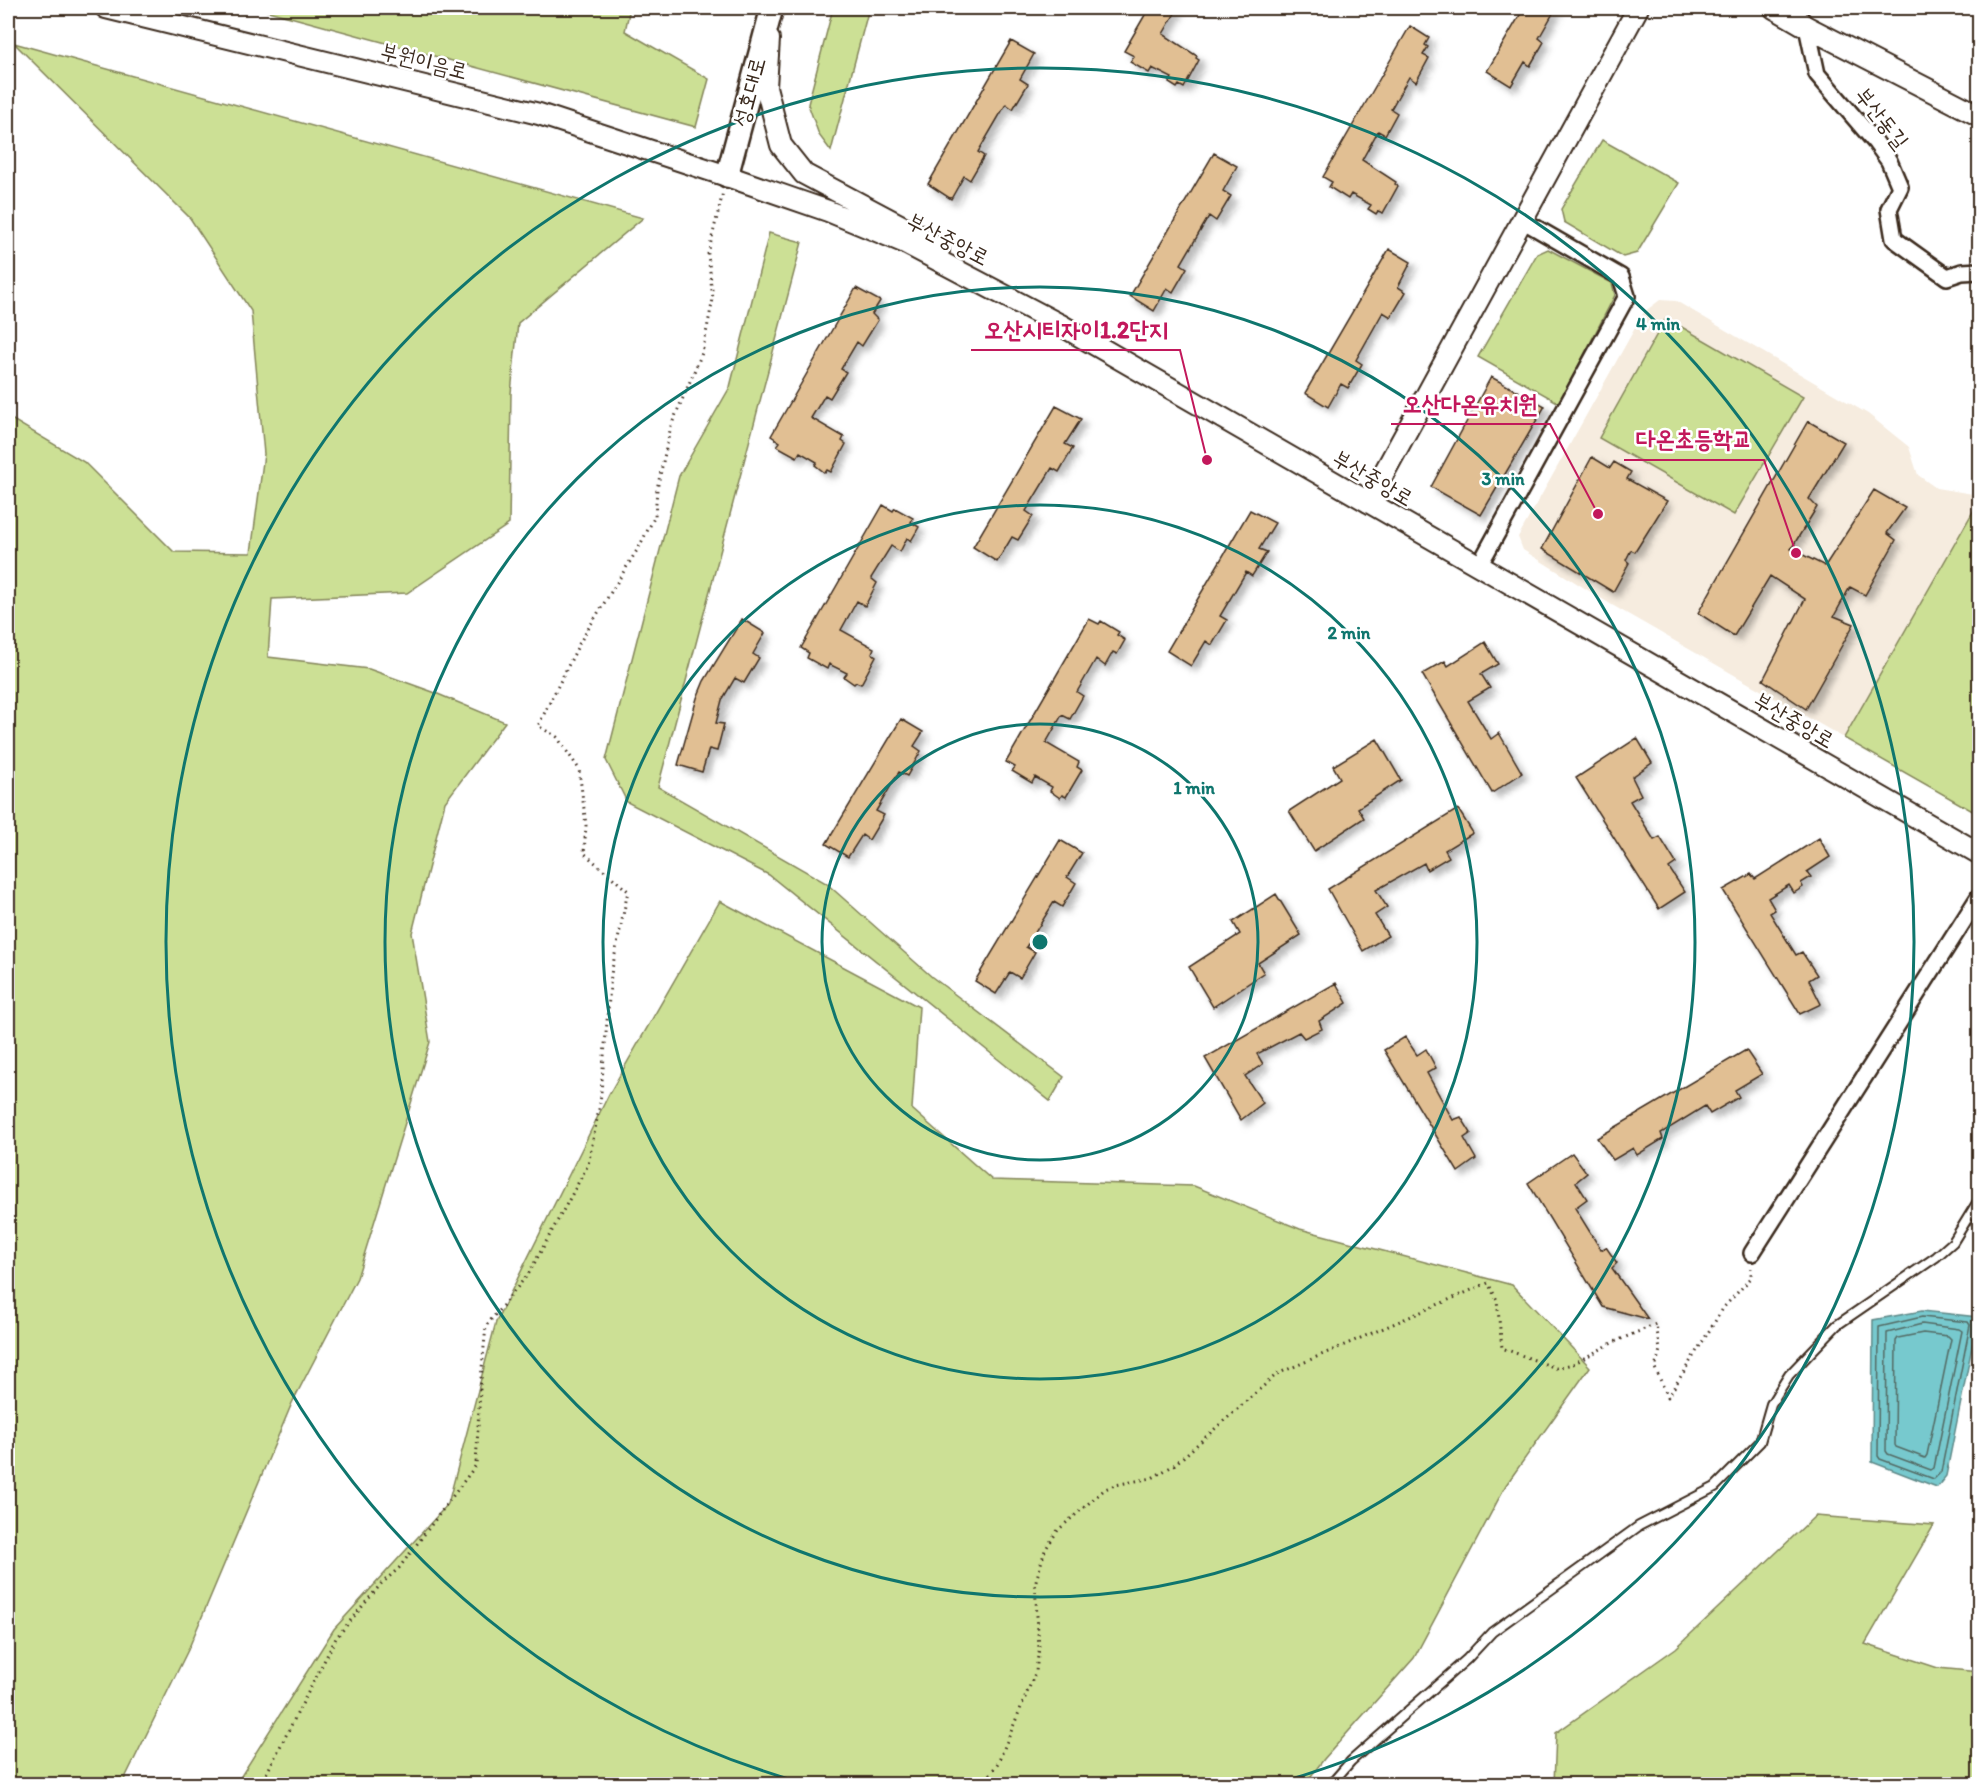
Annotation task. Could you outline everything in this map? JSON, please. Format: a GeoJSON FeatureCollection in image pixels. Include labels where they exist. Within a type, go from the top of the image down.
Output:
{"type":"FeatureCollection","features":[{"type":"Feature","properties":{"kind":"main road","name":"성호대로"},"geometry":{"type":"LineString","coordinates":[[727,176],[771,10]]}},
{"type":"Feature","properties":{"kind":"street","name":"부원이음로"},"geometry":{"type":"LineString","coordinates":[[106,8],[539,114],[727,176]]}},
{"type":"Feature","properties":{"kind":"street"},"geometry":{"type":"LineString","coordinates":[[1368,502],[1638,8]]}},
{"type":"Feature","properties":{"kind":"street"},"geometry":{"type":"LineString","coordinates":[[1774,8],[1980,116]]}},
{"type":"Feature","properties":{"kind":"street","name":"부산동길"},"geometry":{"type":"LineString","coordinates":[[1793,8],[1807,27],[1817,74],[1876,143],[1889,161],[1900,186],[1889,209],[1894,239],[1947,277],[1962,272],[1980,271]]}},
{"type":"Feature","properties":{"kind":"street"},"geometry":{"type":"LineString","coordinates":[[771,10],[766,87],[782,145],[804,174],[917,234],[971,278]]}},
{"type":"Feature","properties":{"kind":"street","name":"부산중앙로"},"geometry":{"type":"LineString","coordinates":[[727,176],[828,211],[903,242],[1069,330],[1980,854]]}},
{"type":"Feature","properties":{"kind":"street"},"geometry":{"type":"LineString","coordinates":[[1479,566],[1627,296],[1621,277],[1522,220]]}},
{"type":"Feature","properties":{"kind":"street"},"geometry":{"type":"LineString","coordinates":[[1752,1253],[1980,895]]}},
{"type":"Feature","properties":{"kind":"lane"},"geometry":{"type":"LineString","coordinates":[[1331,1785],[1351,1761],[1467,1659],[1492,1632],[1639,1526],[1715,1487],[1760,1443],[1771,1404],[1789,1374],[1837,1325],[1936,1257],[1953,1242],[1980,1198]]}},
{"type":"Feature","properties":{"kind":"path"},"geometry":{"type":"LineString","coordinates":[[261,1785],[336,1638],[381,1584],[399,1568],[476,1465],[486,1326],[529,1273],[588,1165],[600,1104],[611,974],[628,891],[584,853],[586,825],[579,769],[557,738],[538,726],[580,642],[639,547],[655,516],[657,489],[671,426],[702,354],[713,299],[708,254],[727,176]]}},
{"type":"Feature","properties":{"kind":"path"},"geometry":{"type":"LineString","coordinates":[[983,1785],[998,1763],[1036,1671],[1039,1648],[1035,1584],[1045,1550],[1058,1530],[1105,1489],[1152,1478],[1174,1465],[1277,1374],[1488,1283],[1497,1300],[1502,1348],[1556,1368],[1573,1364],[1612,1343],[1656,1324],[1660,1350],[1656,1368],[1668,1397],[1724,1307],[1751,1278],[1752,1253]]}},
{"type":"Feature","properties":{"kind":"shaded area"},"geometry":{"type":"Polygon","coordinates":[[[1660,300],[1676,301],[1868,414],[1909,447],[1918,475],[1936,488],[1979,495],[1979,501],[1844,738],[1612,605],[1523,550],[1518,537],[1644,312],[1660,300]]]}},
{"type":"Feature","properties":{"kind":"green space"},"geometry":{"type":"Polygon","coordinates":[[[257,8],[630,8],[625,31],[709,79],[696,127],[257,8]]]}},
{"type":"Feature","properties":{"kind":"green space"},"geometry":{"type":"Polygon","coordinates":[[[833,8],[869,8],[831,151],[819,135],[808,104],[833,8]]]}},
{"type":"Feature","properties":{"kind":"green space"},"geometry":{"type":"Polygon","coordinates":[[[14,43],[643,218],[518,323],[511,393],[509,524],[407,593],[272,599],[268,657],[369,669],[433,692],[505,722],[445,802],[412,933],[430,1042],[357,1278],[292,1403],[188,1650],[122,1784],[8,1784],[8,417],[84,462],[174,552],[251,553],[264,454],[251,311],[190,218],[14,43]]]}},
{"type":"Feature","properties":{"kind":"green space"},"geometry":{"type":"Polygon","coordinates":[[[1602,140],[1679,183],[1637,253],[1623,257],[1564,222],[1561,209],[1602,140]]]}},
{"type":"Feature","properties":{"kind":"green space"},"geometry":{"type":"Polygon","coordinates":[[[769,233],[802,242],[658,787],[826,883],[932,977],[1064,1077],[1050,1101],[769,875],[627,802],[606,760],[679,476],[730,387],[769,233]]]}},
{"type":"Feature","properties":{"kind":"green space"},"geometry":{"type":"Polygon","coordinates":[[[1548,249],[1612,283],[1615,295],[1559,403],[1478,357],[1537,254],[1548,249]]]}},
{"type":"Feature","properties":{"kind":"green space"},"geometry":{"type":"Polygon","coordinates":[[[1666,318],[1803,397],[1734,515],[1599,438],[1666,318]]]}},
{"type":"Feature","properties":{"kind":"green space"},"geometry":{"type":"Polygon","coordinates":[[[1979,501],[1980,813],[1976,813],[1844,738],[1979,501]]]}},
{"type":"Feature","properties":{"kind":"green space"},"geometry":{"type":"Polygon","coordinates":[[[720,901],[919,1007],[912,1109],[992,1180],[1194,1186],[1300,1229],[1512,1285],[1590,1367],[1506,1485],[1414,1658],[1324,1759],[1305,1784],[236,1784],[334,1629],[448,1504],[496,1322],[609,1094],[720,901]]]}},
{"type":"Feature","properties":{"kind":"green space"},"geometry":{"type":"Polygon","coordinates":[[[1815,1516],[1934,1525],[1865,1644],[1938,1668],[1979,1672],[1979,1784],[1554,1784],[1556,1733],[1676,1648],[1815,1516]]]}},
{"type":"Feature","properties":{"kind":"water"},"geometry":{"type":"Polygon","coordinates":[[[1922,1311],[1978,1317],[1946,1476],[1937,1487],[1872,1462],[1873,1320],[1922,1311]]]}},
{"type":"Feature","properties":{"kind":"building"},"geometry":{"type":"Polygon","coordinates":[[[1149,8],[1178,8],[1163,34],[1197,56],[1199,60],[1184,88],[1179,85],[1177,88],[1169,83],[1172,78],[1152,68],[1149,73],[1130,62],[1134,56],[1124,51],[1149,8]]]}},
{"type":"Feature","properties":{"kind":"building"},"geometry":{"type":"Polygon","coordinates":[[[1524,8],[1556,8],[1539,38],[1544,42],[1530,66],[1525,62],[1511,86],[1487,71],[1524,8]]]}},
{"type":"Feature","properties":{"kind":"building"},"geometry":{"type":"Polygon","coordinates":[[[1410,26],[1429,38],[1425,45],[1428,47],[1423,55],[1429,58],[1416,82],[1409,77],[1391,109],[1397,113],[1385,135],[1378,131],[1362,160],[1396,182],[1398,186],[1383,213],[1378,211],[1376,214],[1368,209],[1371,205],[1351,194],[1348,199],[1329,187],[1332,182],[1323,177],[1410,26]]]}},
{"type":"Feature","properties":{"kind":"building"},"geometry":{"type":"Polygon","coordinates":[[[1011,41],[1034,54],[1020,79],[1028,84],[1013,109],[1006,104],[978,152],[984,156],[970,180],[964,176],[951,199],[928,184],[1011,41]]]}},
{"type":"Feature","properties":{"kind":"building"},"geometry":{"type":"Polygon","coordinates":[[[1214,153],[1237,166],[1223,191],[1231,196],[1216,221],[1209,216],[1181,264],[1187,268],[1173,292],[1167,288],[1154,311],[1130,296],[1214,153]]]}},
{"type":"Feature","properties":{"kind":"building"},"geometry":{"type":"Polygon","coordinates":[[[1389,249],[1411,262],[1398,287],[1406,292],[1391,317],[1383,312],[1356,360],[1362,364],[1348,388],[1341,384],[1328,407],[1305,393],[1389,249]]]}},
{"type":"Feature","properties":{"kind":"building"},"geometry":{"type":"Polygon","coordinates":[[[856,288],[880,301],[872,314],[878,320],[862,346],[857,342],[841,369],[846,372],[830,398],[825,395],[811,418],[844,437],[842,441],[846,444],[831,472],[827,470],[825,473],[815,465],[817,462],[800,452],[797,457],[777,446],[780,442],[771,436],[856,288]]]}},
{"type":"Feature","properties":{"kind":"building"},"geometry":{"type":"Polygon","coordinates":[[[1491,377],[1545,406],[1481,515],[1431,487],[1491,377]]]}},
{"type":"Feature","properties":{"kind":"building"},"geometry":{"type":"Polygon","coordinates":[[[1056,406],[1081,419],[1065,444],[1073,448],[1059,472],[1052,468],[1026,511],[1033,516],[1018,540],[1012,537],[997,562],[973,547],[1056,406]]]}},
{"type":"Feature","properties":{"kind":"building"},"geometry":{"type":"Polygon","coordinates":[[[1808,421],[1844,442],[1809,499],[1817,507],[1791,549],[1825,566],[1874,490],[1905,508],[1887,533],[1896,540],[1865,595],[1850,587],[1834,616],[1854,624],[1806,709],[1763,680],[1805,599],[1770,576],[1734,636],[1698,613],[1808,421]]]}},
{"type":"Feature","properties":{"kind":"building"},"geometry":{"type":"Polygon","coordinates":[[[1592,457],[1610,468],[1614,462],[1631,472],[1627,479],[1667,501],[1635,552],[1631,550],[1626,560],[1629,563],[1613,592],[1542,549],[1592,457]]]}},
{"type":"Feature","properties":{"kind":"building"},"geometry":{"type":"Polygon","coordinates":[[[883,505],[893,511],[895,508],[913,518],[911,522],[919,527],[911,541],[907,538],[900,552],[891,546],[871,578],[877,583],[865,606],[857,601],[841,630],[874,648],[872,653],[876,656],[861,684],[856,682],[854,684],[844,677],[847,673],[829,664],[827,669],[807,658],[809,653],[801,648],[883,505]]]}},
{"type":"Feature","properties":{"kind":"building"},"geometry":{"type":"Polygon","coordinates":[[[1250,510],[1275,523],[1259,549],[1267,552],[1252,576],[1246,572],[1220,616],[1227,620],[1212,645],[1206,641],[1191,666],[1167,651],[1250,510]]]}},
{"type":"Feature","properties":{"kind":"building"},"geometry":{"type":"Polygon","coordinates":[[[742,619],[765,633],[753,654],[759,658],[744,683],[735,678],[722,700],[716,723],[724,724],[717,751],[709,749],[702,772],[678,765],[704,681],[742,619]]]}},
{"type":"Feature","properties":{"kind":"building"},"geometry":{"type":"Polygon","coordinates":[[[1089,619],[1099,624],[1101,621],[1119,632],[1117,635],[1125,640],[1117,654],[1113,652],[1105,666],[1096,659],[1077,692],[1083,696],[1070,719],[1062,715],[1046,743],[1079,762],[1077,767],[1082,770],[1066,797],[1062,795],[1060,798],[1050,791],[1052,787],[1035,777],[1032,783],[1012,771],[1015,767],[1006,762],[1089,619]]]}},
{"type":"Feature","properties":{"kind":"building"},"geometry":{"type":"Polygon","coordinates":[[[1485,642],[1498,664],[1481,674],[1490,688],[1468,701],[1491,739],[1499,733],[1522,773],[1492,793],[1422,674],[1445,661],[1448,666],[1485,642]]]}},
{"type":"Feature","properties":{"kind":"building"},"geometry":{"type":"Polygon","coordinates":[[[901,719],[923,732],[914,746],[921,751],[907,776],[899,772],[876,811],[884,815],[869,840],[862,835],[848,857],[826,844],[901,719]]]}},
{"type":"Feature","properties":{"kind":"building"},"geometry":{"type":"Polygon","coordinates":[[[1637,738],[1652,763],[1632,777],[1641,795],[1630,801],[1654,840],[1660,837],[1676,863],[1669,868],[1685,892],[1659,909],[1576,778],[1637,738]]]}},
{"type":"Feature","properties":{"kind":"building"},"geometry":{"type":"Polygon","coordinates":[[[1377,739],[1401,780],[1358,808],[1364,818],[1314,851],[1289,811],[1340,778],[1333,766],[1377,739]]]}},
{"type":"Feature","properties":{"kind":"building"},"geometry":{"type":"Polygon","coordinates":[[[1458,809],[1473,833],[1445,850],[1449,857],[1427,870],[1424,863],[1376,890],[1387,907],[1375,915],[1388,936],[1363,951],[1328,889],[1458,809]]]}},
{"type":"Feature","properties":{"kind":"building"},"geometry":{"type":"Polygon","coordinates":[[[1819,838],[1830,857],[1807,872],[1811,877],[1801,883],[1803,887],[1794,893],[1789,885],[1768,898],[1775,910],[1770,913],[1796,955],[1802,952],[1817,975],[1809,980],[1821,1004],[1800,1014],[1723,890],[1751,874],[1755,879],[1819,838]]]}},
{"type":"Feature","properties":{"kind":"building"},"geometry":{"type":"Polygon","coordinates":[[[1060,840],[1082,853],[1067,877],[1076,883],[1062,907],[1054,902],[1026,947],[1035,952],[1020,978],[1010,972],[996,994],[975,981],[1060,840]]]}},
{"type":"Feature","properties":{"kind":"building"},"geometry":{"type":"Polygon","coordinates":[[[1276,894],[1301,935],[1258,963],[1264,973],[1213,1007],[1189,967],[1240,934],[1233,922],[1276,894]]]}},
{"type":"Feature","properties":{"kind":"building"},"geometry":{"type":"Polygon","coordinates":[[[1336,983],[1347,1003],[1319,1021],[1322,1029],[1304,1038],[1299,1032],[1257,1054],[1263,1064],[1245,1076],[1263,1103],[1241,1120],[1205,1058],[1336,983]]]}},
{"type":"Feature","properties":{"kind":"building"},"geometry":{"type":"Polygon","coordinates":[[[1405,1037],[1417,1055],[1426,1049],[1436,1068],[1427,1073],[1453,1120],[1461,1117],[1471,1133],[1464,1138],[1476,1159],[1458,1172],[1384,1050],[1405,1037]]]}},
{"type":"Feature","properties":{"kind":"building"},"geometry":{"type":"Polygon","coordinates":[[[1746,1050],[1762,1074],[1735,1090],[1739,1097],[1710,1114],[1705,1106],[1661,1133],[1663,1139],[1637,1155],[1633,1148],[1613,1160],[1597,1138],[1746,1050]]]}},
{"type":"Feature","properties":{"kind":"building"},"geometry":{"type":"Polygon","coordinates":[[[1572,1153],[1587,1173],[1576,1182],[1587,1199],[1575,1208],[1601,1250],[1606,1247],[1617,1263],[1612,1268],[1648,1319],[1603,1307],[1528,1183],[1572,1153]]]}},
{"type":"Feature","properties":{"kind":"place","name":"오산시티자이1.2단지"},"geometry":{"type":"Point","coordinates":[1207,460]}},
{"type":"Feature","properties":{"kind":"place","name":"오산다온유치원"},"geometry":{"type":"Point","coordinates":[1598,514]}},
{"type":"Feature","properties":{"kind":"place","name":"다온초등학교"},"geometry":{"type":"Point","coordinates":[1796,553]}}]}
